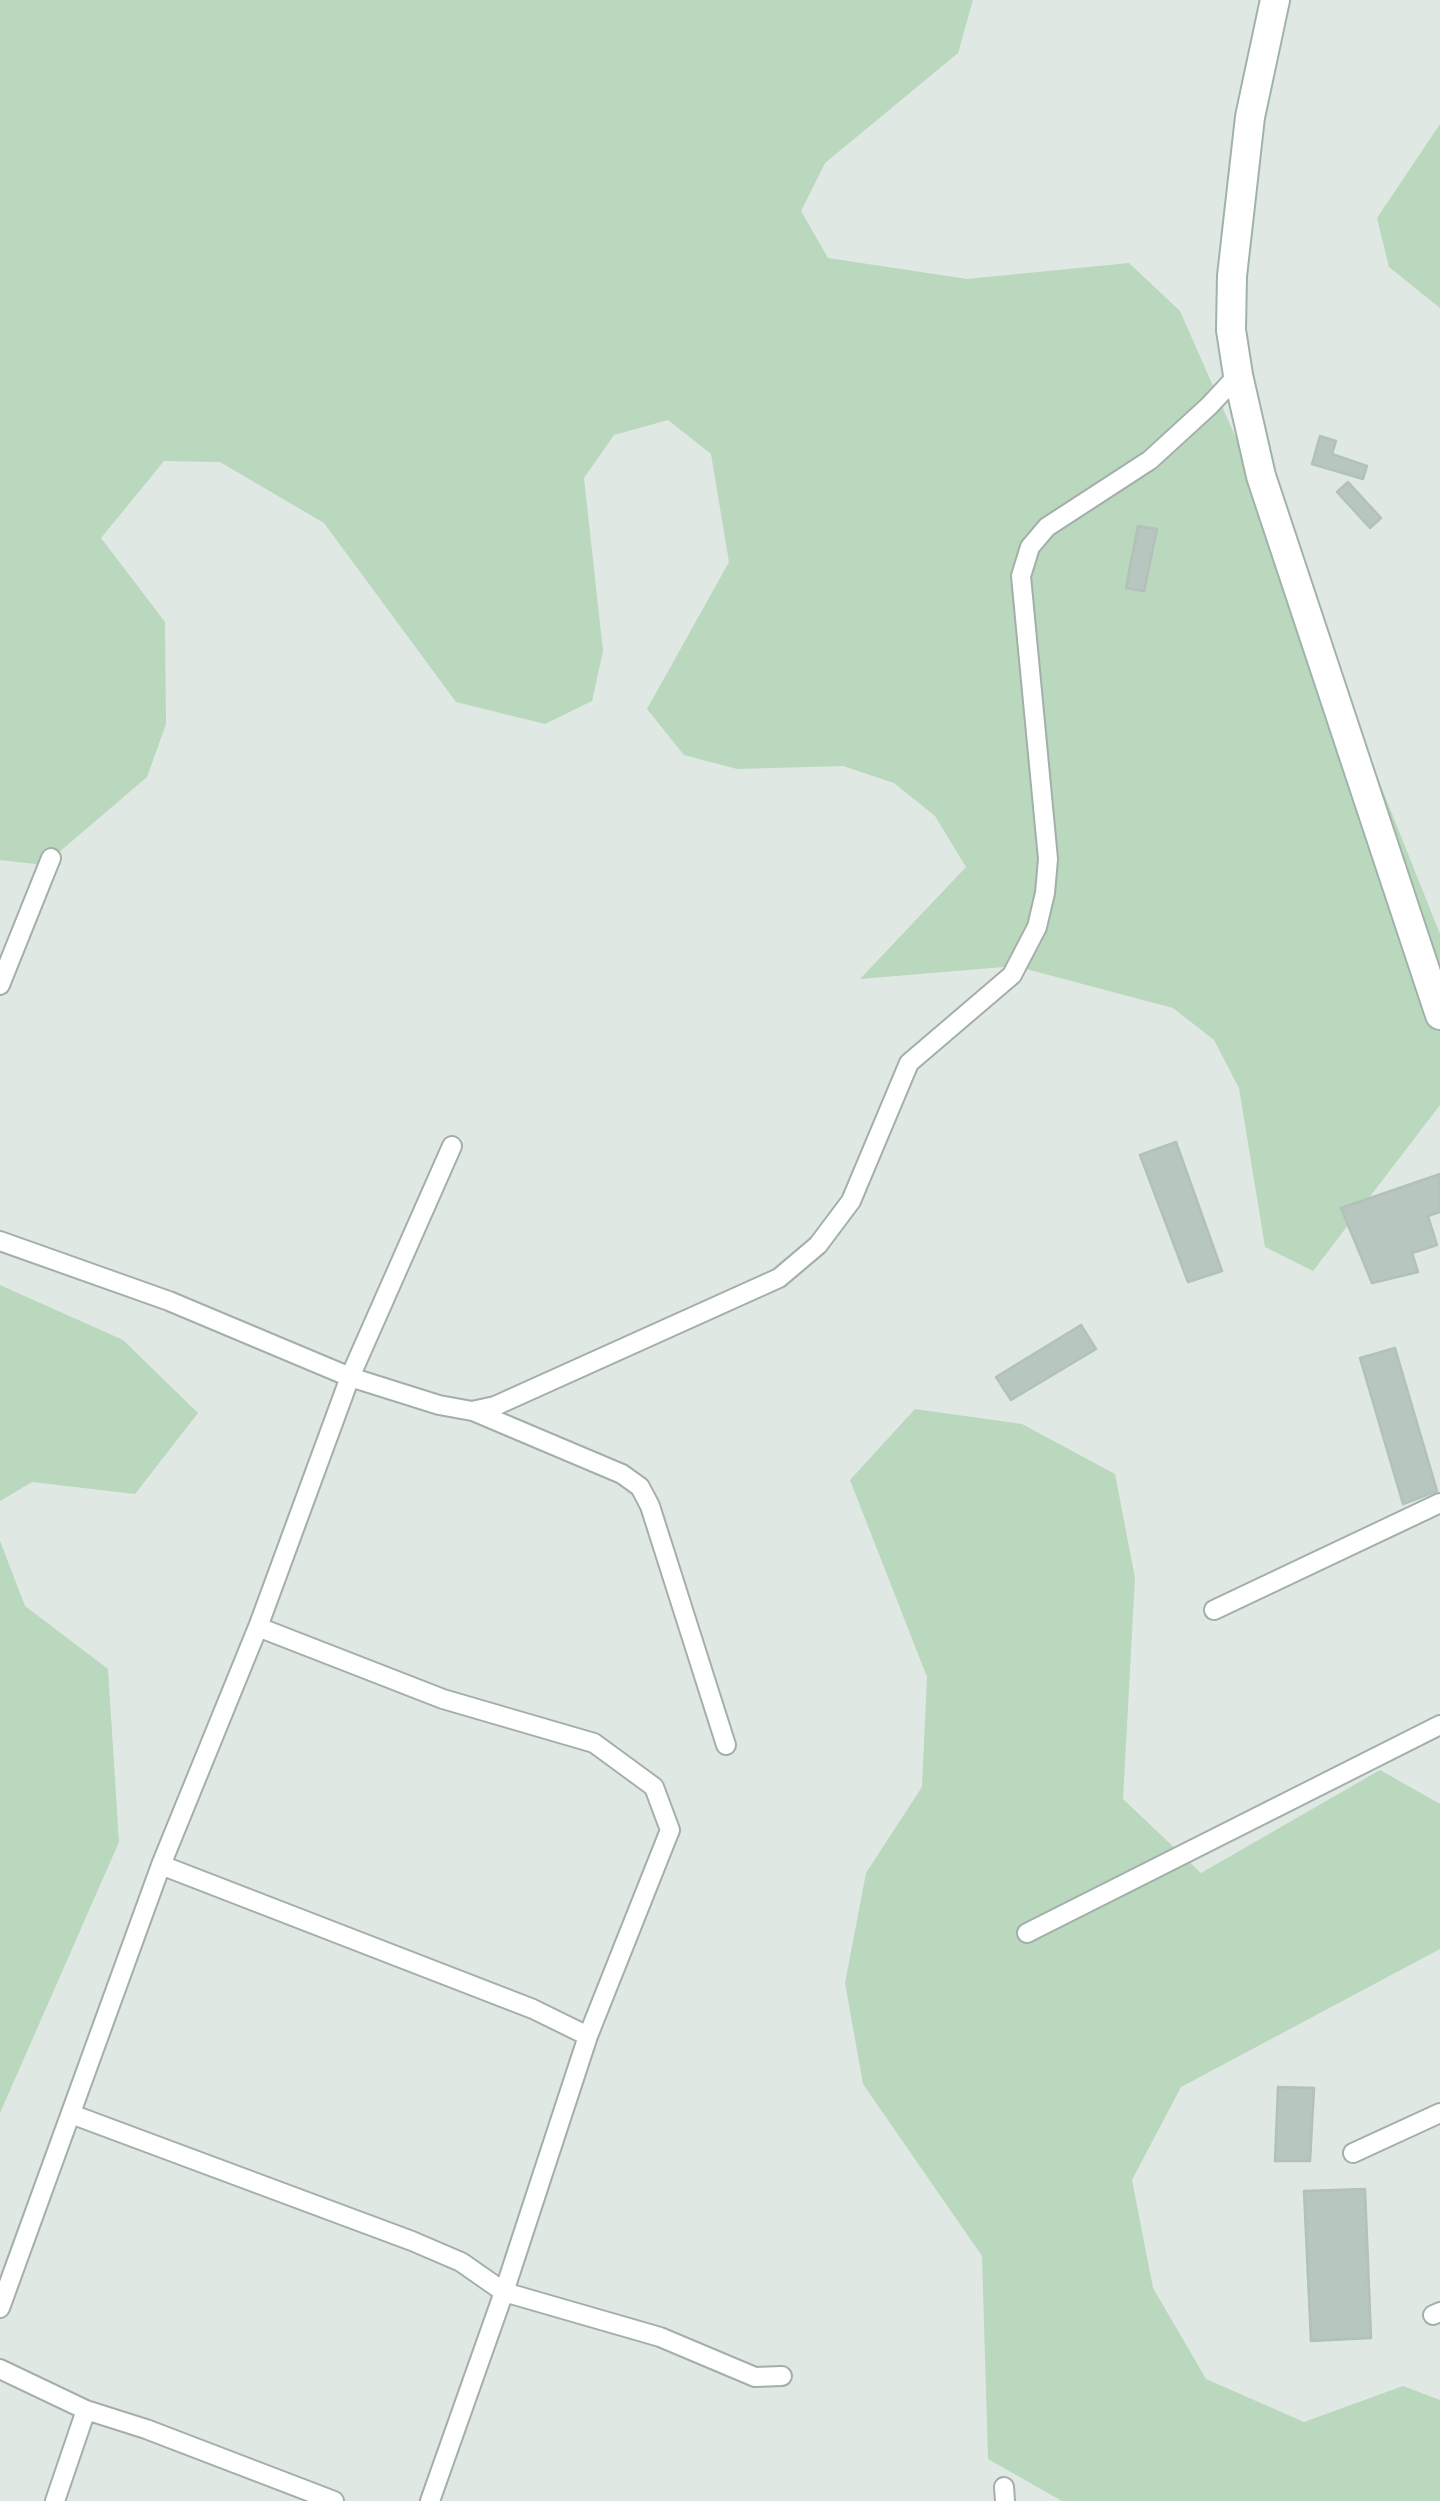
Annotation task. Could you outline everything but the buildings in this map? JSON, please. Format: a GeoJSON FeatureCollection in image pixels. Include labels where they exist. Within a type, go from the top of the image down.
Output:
{"type":"FeatureCollection","features":[{"type":"Feature","properties":{"kind":"main road"},"geometry":{"type":"LineString","coordinates":[[1276,0],[1250,117],[1236,244],[1231,330],[1238,374],[1261,476],[1440,1016]]}},
{"type":"Feature","properties":{"kind":"street"},"geometry":{"type":"LineString","coordinates":[[472,1411],[495,1406],[779,1278],[818,1244],[851,1201],[908,1063],[1012,975],[1037,927],[1048,858],[1020,576],[1030,547],[1047,527],[1164,448],[1238,374]]}},
{"type":"Feature","properties":{"kind":"street"},"geometry":{"type":"LineString","coordinates":[[0,985],[51,858]]}},
{"type":"Feature","properties":{"kind":"street"},"geometry":{"type":"LineString","coordinates":[[0,2308],[161,1865],[258,1627],[350,1378],[452,1146]]}},
{"type":"Feature","properties":{"kind":"street"},"geometry":{"type":"LineString","coordinates":[[0,1241],[169,1302],[350,1378],[472,1411],[622,1474],[640,1487],[650,1506],[726,1744]]}},
{"type":"Feature","properties":{"kind":"street"},"geometry":{"type":"LineString","coordinates":[[1214,1610],[1440,1503]]}},
{"type":"Feature","properties":{"kind":"street"},"geometry":{"type":"LineString","coordinates":[[258,1627],[443,1698],[594,1743],[654,1787],[670,1830],[588,2036],[430,2501]]}},
{"type":"Feature","properties":{"kind":"street"},"geometry":{"type":"LineString","coordinates":[[1027,1933],[1440,1725]]}},
{"type":"Feature","properties":{"kind":"street"},"geometry":{"type":"LineString","coordinates":[[161,1865],[533,2009],[588,2036]]}},
{"type":"Feature","properties":{"kind":"street"},"geometry":{"type":"LineString","coordinates":[[1353,2153],[1440,2113]]}},
{"type":"Feature","properties":{"kind":"street"},"geometry":{"type":"LineString","coordinates":[[71,2114],[412,2241],[461,2262],[504,2292],[660,2337],[755,2377],[782,2376]]}},
{"type":"Feature","properties":{"kind":"street"},"geometry":{"type":"LineString","coordinates":[[0,2369],[86,2410],[163,2435],[334,2501]]}},
{"type":"Feature","properties":{"kind":"street"},"geometry":{"type":"LineString","coordinates":[[55,2501],[86,2410]]}},
{"type":"Feature","properties":{"kind":"green space"},"geometry":{"type":"Polygon","coordinates":[[[0,0],[973,0],[958,53],[825,163],[801,211],[828,258],[967,279],[1129,263],[1180,311],[1302,588],[1440,934],[1440,1105],[1313,1271],[1265,1247],[1239,1088],[1214,1040],[1173,1008],[1015,966],[860,979],[966,867],[935,816],[894,783],[843,766],[737,769],[684,755],[647,709],[729,562],[711,454],[668,420],[614,435],[584,478],[603,651],[592,701],[545,724],[456,702],[324,523],[220,462],[164,461],[101,538],[165,622],[166,724],[147,777],[44,865],[0,860],[0,0]]]}},
{"type":"Feature","properties":{"kind":"green space"},"geometry":{"type":"Polygon","coordinates":[[[1440,124],[1440,308],[1389,267],[1377,218],[1440,124]]]}},
{"type":"Feature","properties":{"kind":"green space"},"geometry":{"type":"Polygon","coordinates":[[[0,1285],[123,1340],[198,1413],[135,1494],[32,1482],[0,1501],[0,1285]]]}},
{"type":"Feature","properties":{"kind":"green space"},"geometry":{"type":"Polygon","coordinates":[[[915,1409],[1022,1424],[1115,1474],[1135,1578],[1123,1799],[1201,1873],[1380,1770],[1440,1804],[1440,1949],[1181,2087],[1132,2180],[1153,2288],[1206,2379],[1304,2422],[1403,2386],[1440,2400],[1440,2501],[1062,2501],[988,2459],[982,2256],[863,2084],[845,1983],[866,1873],[922,1787],[927,1677],[850,1480],[915,1409]]]}},
{"type":"Feature","properties":{"kind":"green space"},"geometry":{"type":"Polygon","coordinates":[[[0,1541],[25,1606],[108,1669],[119,1842],[0,2113],[0,1541]]]}}]}
